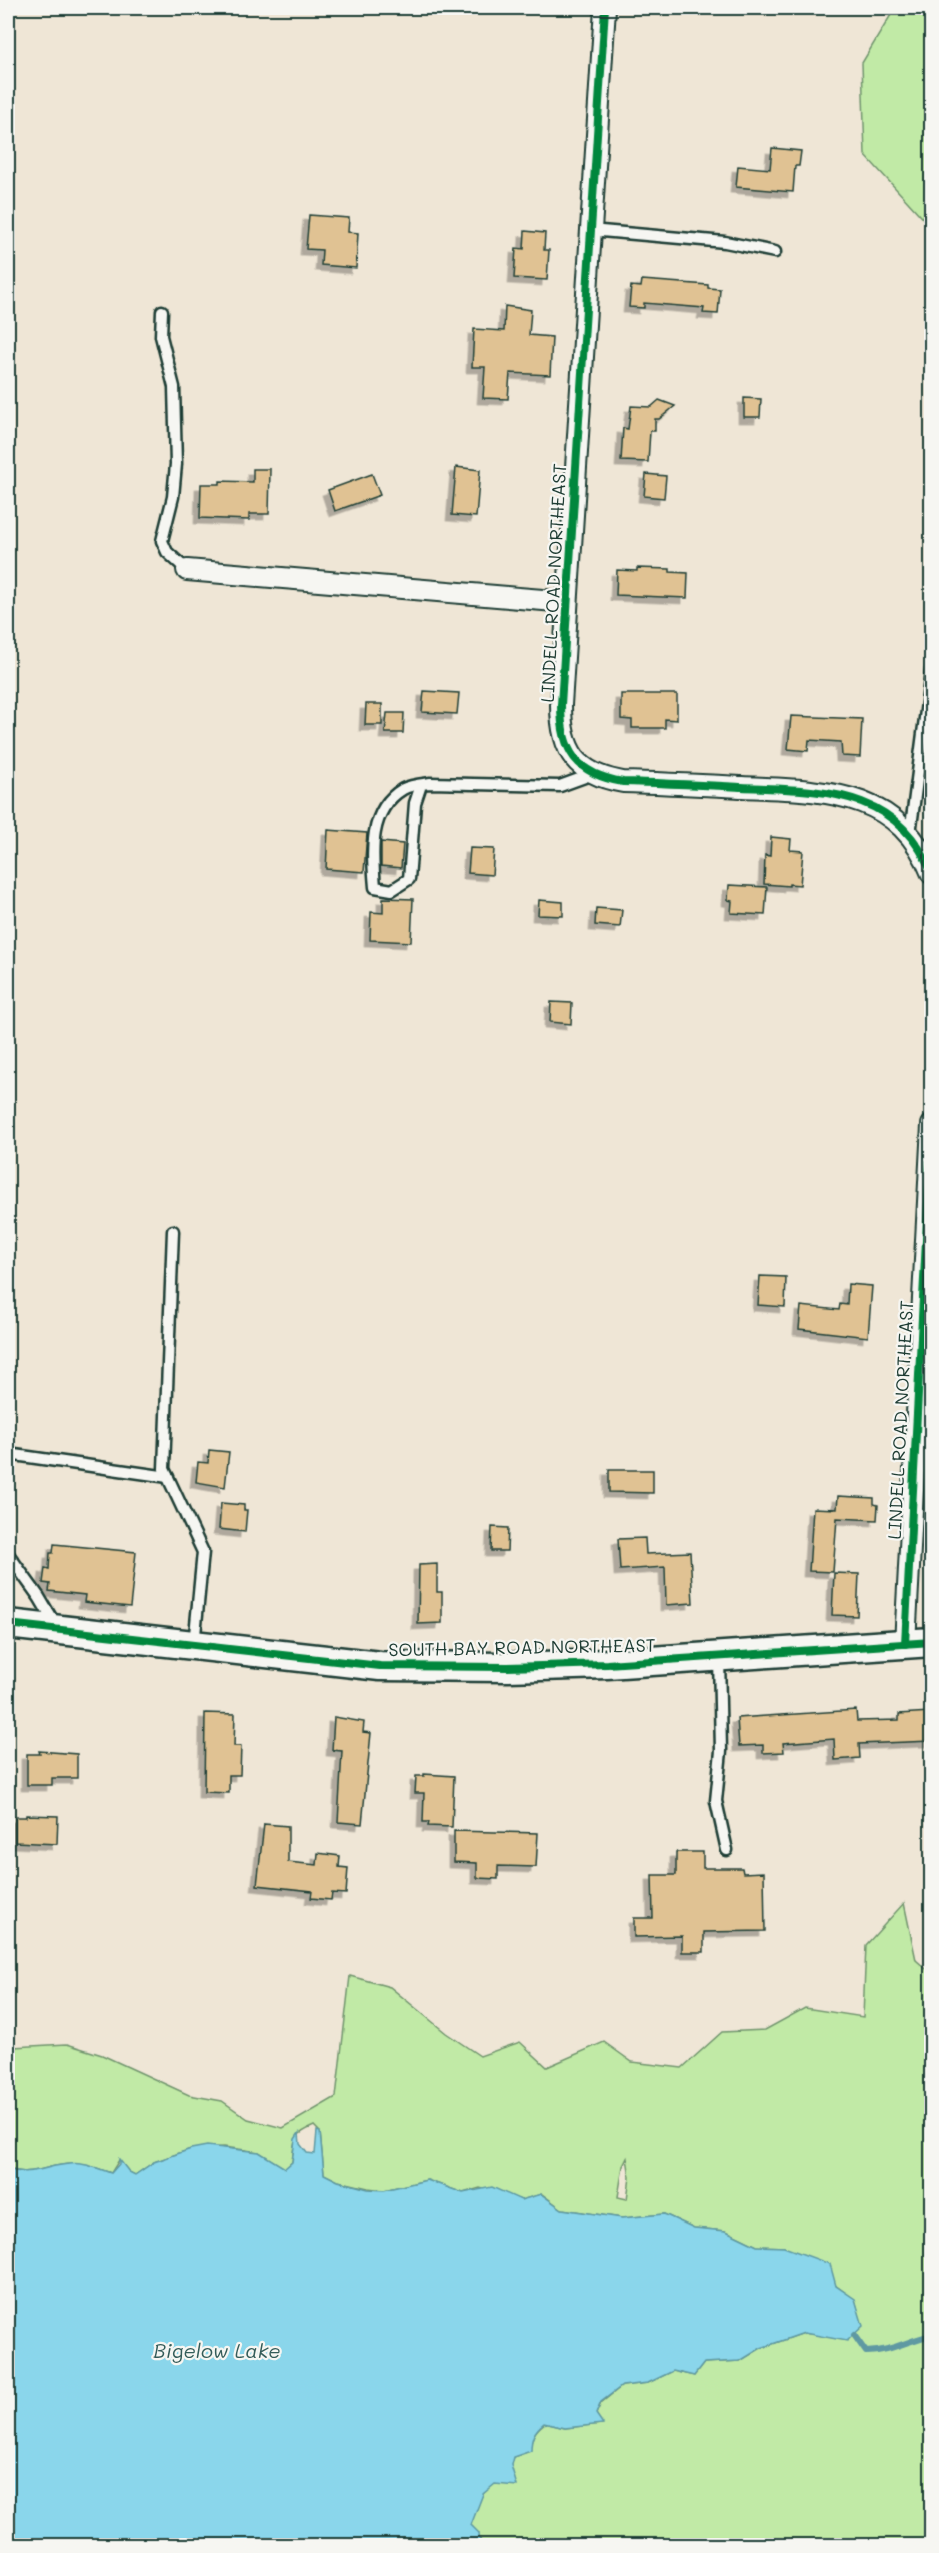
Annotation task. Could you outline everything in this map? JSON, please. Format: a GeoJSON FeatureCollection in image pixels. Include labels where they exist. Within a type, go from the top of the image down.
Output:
{"type":"FeatureCollection","features":[{"type":"Feature","properties":{"kind":"street","name":"LINDELL ROAD NORTHEAST"},"geometry":{"type":"LineString","coordinates":[[605,8],[567,602],[561,728],[567,748],[573,757],[593,774],[623,782],[802,790],[838,794],[854,799],[882,812],[910,834],[932,874]]}},
{"type":"Feature","properties":{"kind":"street"},"geometry":{"type":"LineString","coordinates":[[188,570],[567,602]]}},
{"type":"Feature","properties":{"kind":"street","name":"LINDELL ROAD NORTHEAST"},"geometry":{"type":"LineString","coordinates":[[918,1643],[932,1125]]}},
{"type":"Feature","properties":{"kind":"street","name":"SOUTH BAY ROAD NORTHEAST"},"geometry":{"type":"LineString","coordinates":[[8,1624],[380,1666],[587,1665],[918,1643]]}},
{"type":"Feature","properties":{"kind":"lane"},"geometry":{"type":"LineString","coordinates":[[590,230],[725,242],[775,252]]}},
{"type":"Feature","properties":{"kind":"lane"},"geometry":{"type":"LineString","coordinates":[[162,311],[161,336],[174,387],[176,464],[173,497],[162,541],[167,552],[188,570]]}},
{"type":"Feature","properties":{"kind":"lane"},"geometry":{"type":"LineString","coordinates":[[910,834],[928,725],[932,664]]}},
{"type":"Feature","properties":{"kind":"lane"},"geometry":{"type":"LineString","coordinates":[[421,784],[415,803],[409,879],[392,890],[375,888],[372,848],[380,812],[403,789],[421,784],[430,783],[560,786],[593,774]]}},
{"type":"Feature","properties":{"kind":"lane"},"geometry":{"type":"LineString","coordinates":[[173,1231],[164,1469],[202,1552],[194,1645]]}},
{"type":"Feature","properties":{"kind":"lane"},"geometry":{"type":"LineString","coordinates":[[8,1454],[168,1477]]}},
{"type":"Feature","properties":{"kind":"lane"},"geometry":{"type":"LineString","coordinates":[[8,1554],[39,1596],[58,1630]]}},
{"type":"Feature","properties":{"kind":"lane"},"geometry":{"type":"LineString","coordinates":[[719,1657],[721,1751],[716,1801],[727,1850]]}},
{"type":"Feature","properties":{"kind":"green space"},"geometry":{"type":"Polygon","coordinates":[[[895,8],[920,8],[931,19],[931,227],[865,155],[862,63],[895,8]]]}},
{"type":"Feature","properties":{"kind":"green space"},"geometry":{"type":"Polygon","coordinates":[[[904,1903],[916,1960],[932,1974],[931,2545],[480,2546],[481,2541],[470,2526],[483,2494],[504,2473],[513,2457],[530,2451],[534,2435],[545,2423],[565,2428],[602,2424],[596,2414],[601,2403],[622,2386],[648,2383],[673,2371],[694,2376],[704,2363],[740,2361],[761,2348],[804,2333],[847,2340],[862,2326],[855,2300],[784,2247],[757,2246],[726,2231],[694,2228],[664,2214],[622,2218],[562,2209],[542,2194],[521,2200],[480,2188],[463,2193],[427,2180],[384,2190],[338,2181],[324,2174],[320,2132],[314,2126],[298,2136],[294,2143],[292,2162],[285,2169],[259,2152],[224,2147],[191,2149],[154,2162],[135,2175],[129,2172],[119,2160],[111,2173],[75,2164],[23,2172],[8,2169],[8,2050],[13,2047],[67,2044],[102,2055],[189,2095],[222,2101],[248,2119],[283,2128],[336,2097],[350,1976],[390,1987],[446,2033],[480,2056],[520,2042],[547,2067],[604,2042],[632,2062],[682,2068],[722,2032],[765,2030],[805,2008],[863,2017],[866,1945],[904,1903]],[[627,2158],[623,2166],[618,2197],[627,2199],[630,2177],[627,2158]]]}},
{"type":"Feature","properties":{"kind":"water","name":"Bigelow Lake"},"geometry":{"type":"Polygon","coordinates":[[[317,2131],[320,2132],[324,2174],[338,2181],[368,2189],[384,2190],[427,2180],[463,2193],[492,2187],[521,2200],[541,2194],[562,2209],[622,2218],[664,2214],[694,2228],[726,2231],[757,2246],[784,2247],[830,2264],[836,2286],[855,2299],[863,2326],[847,2341],[804,2333],[761,2348],[740,2361],[704,2363],[694,2376],[673,2371],[648,2383],[622,2386],[601,2402],[596,2414],[603,2424],[565,2428],[544,2423],[534,2435],[531,2451],[513,2457],[511,2465],[517,2486],[495,2484],[483,2494],[471,2525],[479,2533],[480,2545],[8,2545],[8,2169],[23,2172],[80,2164],[111,2173],[119,2164],[119,2159],[129,2172],[135,2175],[154,2162],[207,2146],[259,2152],[285,2168],[292,2162],[295,2139],[299,2133],[300,2144],[307,2153],[315,2154],[317,2131]]]}},
{"type":"Feature","properties":{"kind":"building"},"geometry":{"type":"Polygon","coordinates":[[[772,148],[801,151],[799,166],[795,166],[793,192],[736,187],[738,166],[770,169],[772,148]]]}},
{"type":"Feature","properties":{"kind":"building"},"geometry":{"type":"Polygon","coordinates":[[[309,215],[349,218],[348,232],[358,233],[356,268],[321,265],[322,250],[306,249],[309,215]]]}},
{"type":"Feature","properties":{"kind":"building"},"geometry":{"type":"Polygon","coordinates":[[[525,231],[545,233],[544,250],[549,250],[547,280],[514,278],[516,248],[524,249],[525,231]]]}},
{"type":"Feature","properties":{"kind":"building"},"geometry":{"type":"Polygon","coordinates":[[[642,280],[708,285],[708,288],[720,289],[718,314],[703,313],[704,308],[644,303],[644,308],[629,307],[631,286],[641,287],[642,280]]]}},
{"type":"Feature","properties":{"kind":"building"},"geometry":{"type":"Polygon","coordinates":[[[505,306],[531,310],[529,335],[552,337],[550,375],[510,373],[508,399],[483,398],[485,367],[472,367],[474,329],[504,331],[505,306]]]}},
{"type":"Feature","properties":{"kind":"building"},"geometry":{"type":"Polygon","coordinates":[[[744,398],[761,399],[760,417],[744,417],[744,398]]]}},
{"type":"Feature","properties":{"kind":"building"},"geometry":{"type":"Polygon","coordinates":[[[659,400],[675,406],[659,419],[655,419],[655,431],[650,431],[648,462],[621,461],[623,428],[628,429],[631,406],[651,407],[659,400]]]}},
{"type":"Feature","properties":{"kind":"building"},"geometry":{"type":"Polygon","coordinates":[[[456,467],[480,470],[476,517],[452,515],[456,467]]]}},
{"type":"Feature","properties":{"kind":"building"},"geometry":{"type":"Polygon","coordinates":[[[253,469],[270,469],[269,514],[249,514],[249,520],[200,518],[201,484],[220,484],[220,481],[253,482],[253,469]]]}},
{"type":"Feature","properties":{"kind":"building"},"geometry":{"type":"Polygon","coordinates":[[[372,474],[380,495],[335,511],[328,490],[372,474]]]}},
{"type":"Feature","properties":{"kind":"building"},"geometry":{"type":"Polygon","coordinates":[[[646,474],[666,476],[664,498],[644,496],[646,474]]]}},
{"type":"Feature","properties":{"kind":"building"},"geometry":{"type":"Polygon","coordinates":[[[637,568],[670,569],[670,572],[688,573],[687,598],[616,595],[617,570],[637,571],[637,568]]]}},
{"type":"Feature","properties":{"kind":"building"},"geometry":{"type":"Polygon","coordinates":[[[424,691],[459,693],[457,714],[422,712],[424,691]]]}},
{"type":"Feature","properties":{"kind":"building"},"geometry":{"type":"Polygon","coordinates":[[[621,694],[677,694],[677,720],[665,719],[665,728],[632,728],[632,720],[621,719],[621,694]]]}},
{"type":"Feature","properties":{"kind":"building"},"geometry":{"type":"Polygon","coordinates":[[[366,704],[382,704],[382,725],[365,725],[366,704]]]}},
{"type":"Feature","properties":{"kind":"building"},"geometry":{"type":"Polygon","coordinates":[[[387,713],[404,713],[403,733],[385,733],[387,713]]]}},
{"type":"Feature","properties":{"kind":"building"},"geometry":{"type":"Polygon","coordinates":[[[791,716],[862,719],[860,757],[842,756],[841,742],[809,740],[808,751],[788,749],[791,716]]]}},
{"type":"Feature","properties":{"kind":"building"},"geometry":{"type":"Polygon","coordinates":[[[328,830],[367,833],[364,872],[326,869],[328,830]]]}},
{"type":"Feature","properties":{"kind":"building"},"geometry":{"type":"Polygon","coordinates":[[[771,837],[791,839],[790,850],[803,851],[800,885],[764,884],[765,855],[770,856],[771,837]]]}},
{"type":"Feature","properties":{"kind":"building"},"geometry":{"type":"Polygon","coordinates":[[[381,842],[403,844],[401,868],[381,866],[381,842]]]}},
{"type":"Feature","properties":{"kind":"building"},"geometry":{"type":"Polygon","coordinates":[[[470,848],[494,849],[492,875],[468,873],[470,848]]]}},
{"type":"Feature","properties":{"kind":"building"},"geometry":{"type":"Polygon","coordinates":[[[729,885],[767,887],[765,915],[731,913],[732,901],[728,900],[729,885]]]}},
{"type":"Feature","properties":{"kind":"building"},"geometry":{"type":"Polygon","coordinates":[[[383,898],[413,899],[411,942],[370,940],[371,912],[383,913],[383,898]]]}},
{"type":"Feature","properties":{"kind":"building"},"geometry":{"type":"Polygon","coordinates":[[[539,900],[563,902],[563,916],[538,915],[539,900]]]}},
{"type":"Feature","properties":{"kind":"building"},"geometry":{"type":"Polygon","coordinates":[[[596,908],[622,910],[620,927],[595,925],[596,908]]]}},
{"type":"Feature","properties":{"kind":"building"},"geometry":{"type":"Polygon","coordinates":[[[551,1002],[572,1003],[571,1024],[550,1022],[551,1002]]]}},
{"type":"Feature","properties":{"kind":"building"},"geometry":{"type":"Polygon","coordinates":[[[760,1276],[786,1277],[785,1307],[758,1305],[760,1276]]]}},
{"type":"Feature","properties":{"kind":"building"},"geometry":{"type":"Polygon","coordinates":[[[848,1284],[872,1286],[868,1337],[799,1329],[801,1306],[839,1310],[840,1304],[847,1305],[848,1284]]]}},
{"type":"Feature","properties":{"kind":"building"},"geometry":{"type":"Polygon","coordinates":[[[209,1450],[229,1452],[225,1487],[196,1482],[198,1462],[208,1463],[209,1450]]]}},
{"type":"Feature","properties":{"kind":"building"},"geometry":{"type":"Polygon","coordinates":[[[609,1470],[653,1470],[653,1493],[609,1492],[609,1470]]]}},
{"type":"Feature","properties":{"kind":"building"},"geometry":{"type":"Polygon","coordinates":[[[838,1496],[874,1498],[874,1504],[878,1505],[877,1520],[837,1518],[833,1572],[809,1571],[813,1508],[837,1509],[838,1496]]]}},
{"type":"Feature","properties":{"kind":"building"},"geometry":{"type":"Polygon","coordinates":[[[221,1503],[244,1505],[244,1510],[247,1510],[245,1532],[219,1529],[221,1503]]]}},
{"type":"Feature","properties":{"kind":"building"},"geometry":{"type":"Polygon","coordinates":[[[492,1527],[508,1528],[507,1551],[491,1551],[492,1527]]]}},
{"type":"Feature","properties":{"kind":"building"},"geometry":{"type":"Polygon","coordinates":[[[645,1538],[646,1554],[690,1552],[693,1603],[666,1605],[665,1567],[620,1570],[618,1539],[645,1538]]]}},
{"type":"Feature","properties":{"kind":"building"},"geometry":{"type":"Polygon","coordinates":[[[54,1544],[136,1552],[130,1607],[84,1602],[85,1595],[49,1591],[50,1584],[43,1583],[45,1568],[49,1569],[50,1553],[53,1553],[54,1544]]]}},
{"type":"Feature","properties":{"kind":"building"},"geometry":{"type":"Polygon","coordinates":[[[437,1564],[437,1592],[442,1592],[442,1623],[418,1624],[419,1565],[437,1564]]]}},
{"type":"Feature","properties":{"kind":"building"},"geometry":{"type":"Polygon","coordinates":[[[834,1573],[859,1574],[857,1616],[832,1615],[834,1573]]]}},
{"type":"Feature","properties":{"kind":"building"},"geometry":{"type":"Polygon","coordinates":[[[856,1710],[857,1721],[899,1720],[899,1714],[930,1712],[932,1741],[859,1744],[860,1758],[835,1760],[834,1739],[783,1743],[784,1752],[763,1753],[763,1745],[739,1746],[737,1718],[856,1710]]]}},
{"type":"Feature","properties":{"kind":"building"},"geometry":{"type":"Polygon","coordinates":[[[205,1713],[235,1714],[234,1746],[241,1746],[240,1775],[229,1775],[229,1793],[204,1792],[205,1713]]]}},
{"type":"Feature","properties":{"kind":"building"},"geometry":{"type":"Polygon","coordinates":[[[334,1717],[364,1722],[363,1732],[371,1733],[362,1824],[338,1822],[342,1751],[332,1750],[334,1717]]]}},
{"type":"Feature","properties":{"kind":"building"},"geometry":{"type":"Polygon","coordinates":[[[39,1751],[77,1754],[77,1778],[52,1778],[52,1785],[27,1785],[27,1754],[40,1754],[39,1751]]]}},
{"type":"Feature","properties":{"kind":"building"},"geometry":{"type":"Polygon","coordinates":[[[424,1774],[454,1776],[452,1827],[428,1826],[429,1822],[423,1822],[424,1793],[415,1793],[416,1776],[424,1776],[424,1774]]]}},
{"type":"Feature","properties":{"kind":"building"},"geometry":{"type":"Polygon","coordinates":[[[26,1815],[58,1816],[57,1844],[15,1842],[15,1817],[26,1817],[26,1815]]]}},
{"type":"Feature","properties":{"kind":"building"},"geometry":{"type":"Polygon","coordinates":[[[264,1824],[288,1826],[288,1862],[317,1865],[318,1853],[340,1856],[339,1867],[348,1868],[346,1894],[332,1893],[331,1900],[311,1898],[312,1891],[257,1885],[264,1824]]]}},
{"type":"Feature","properties":{"kind":"building"},"geometry":{"type":"Polygon","coordinates":[[[454,1831],[538,1833],[536,1867],[498,1866],[498,1879],[477,1878],[477,1863],[454,1862],[454,1831]]]}},
{"type":"Feature","properties":{"kind":"building"},"geometry":{"type":"Polygon","coordinates":[[[676,1852],[703,1852],[703,1868],[742,1868],[743,1873],[764,1872],[765,1931],[704,1932],[704,1952],[682,1952],[682,1936],[634,1937],[634,1918],[653,1918],[652,1875],[676,1875],[676,1852]]]}},
{"type":"Feature","properties":{"kind":"waterway"},"geometry":{"type":"LineString","coordinates":[[854,2335],[866,2352],[883,2350],[932,2335]]}},
{"type":"Feature","properties":{"kind":"cycle path"},"geometry":{"type":"LineString","coordinates":[[605,8],[561,705],[564,735],[568,747],[574,758],[593,773],[623,782],[800,790],[854,799],[878,809],[899,824],[917,845],[932,874]]}},
{"type":"Feature","properties":{"kind":"cycle path"},"geometry":{"type":"LineString","coordinates":[[905,1644],[932,1125]]}},
{"type":"Feature","properties":{"kind":"cycle path"},"geometry":{"type":"LineString","coordinates":[[8,1624],[380,1666],[508,1667],[607,1664],[932,1642]]}}]}
